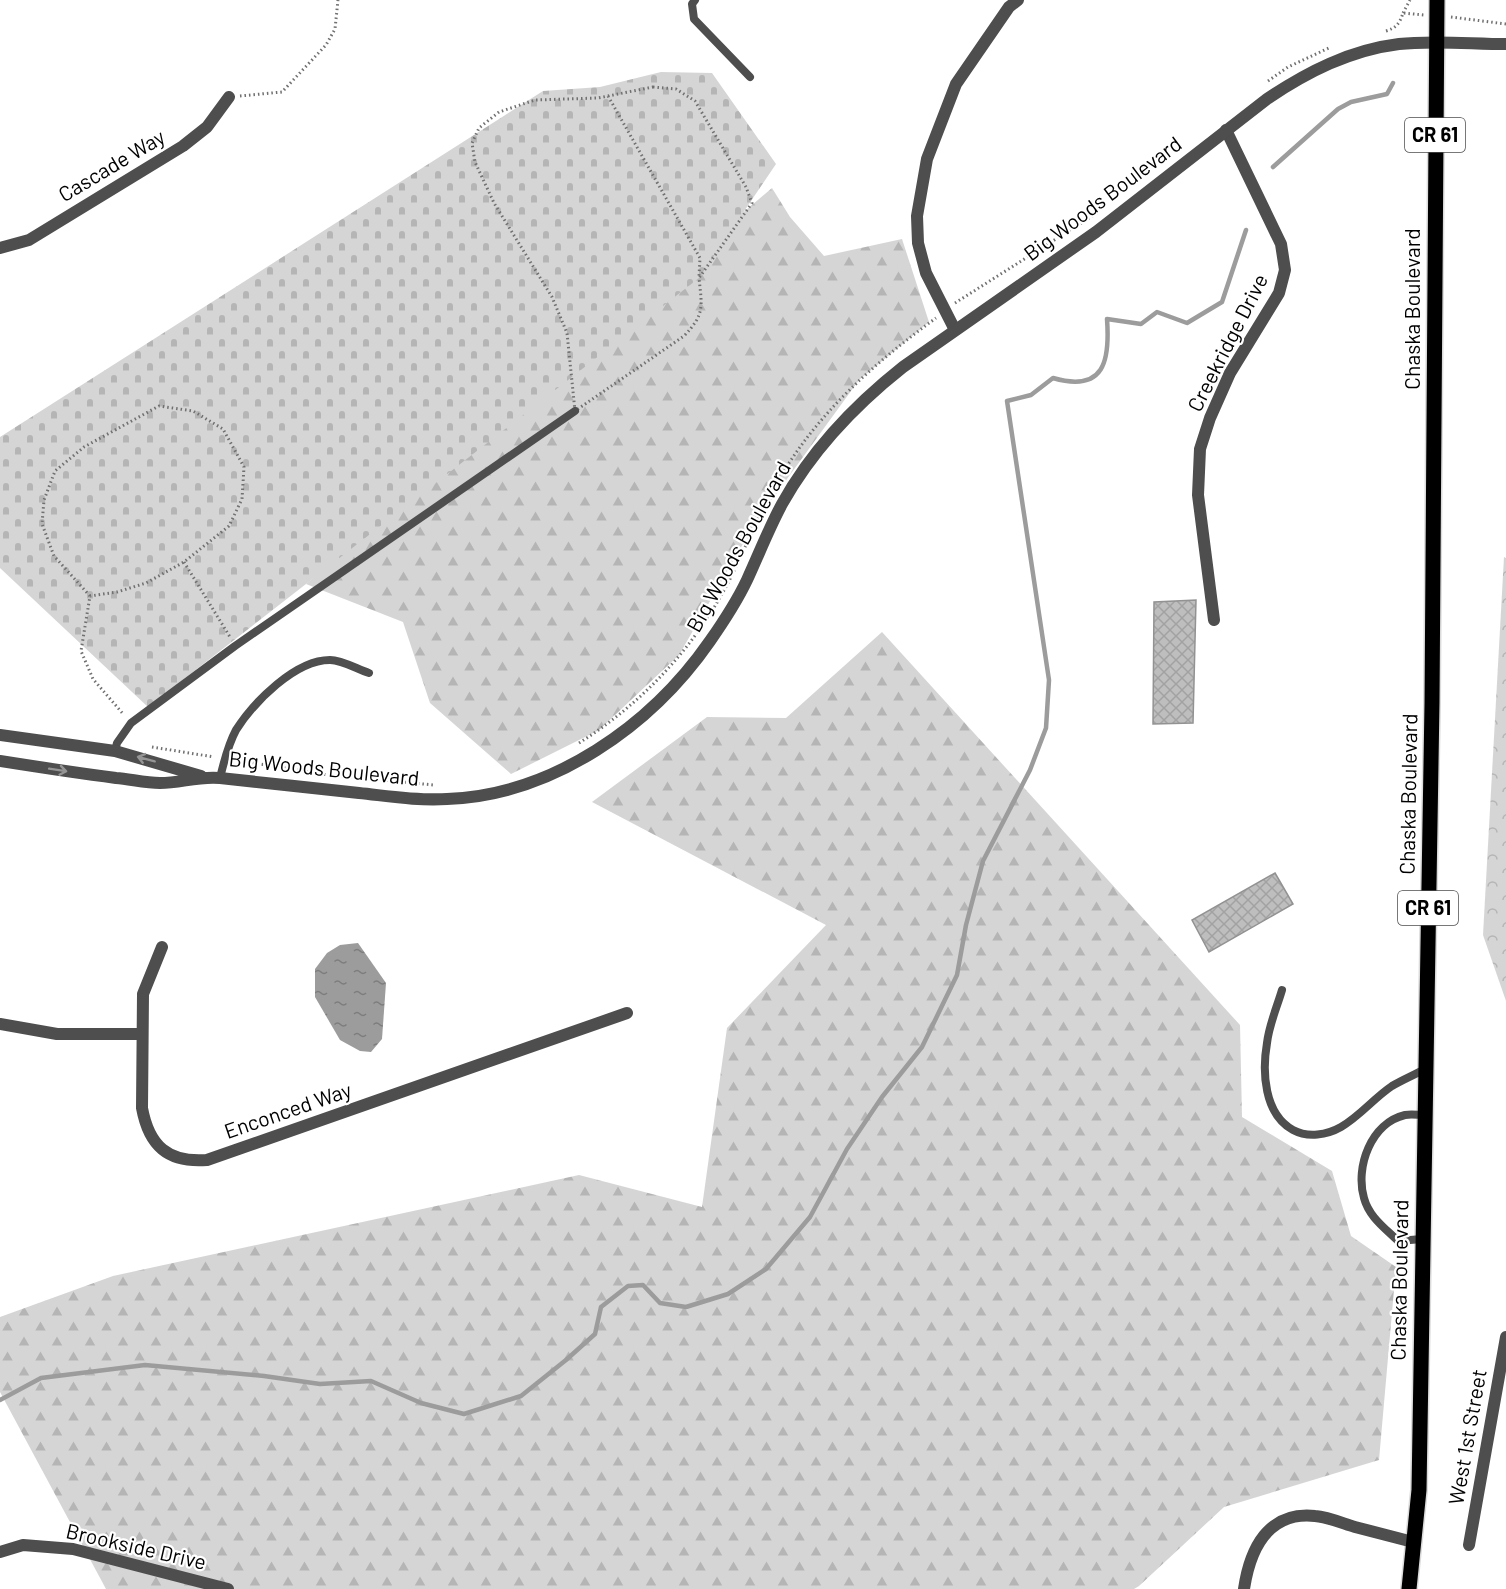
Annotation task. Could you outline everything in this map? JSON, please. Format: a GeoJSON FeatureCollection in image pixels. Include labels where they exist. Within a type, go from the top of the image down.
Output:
{"type":"FeatureCollection","features":[{"type":"Feature","properties":{"kind":"main road","name":"Chaska Boulevard"},"geometry":{"type":"LineString","coordinates":[[1408,1589],[1419,1490],[1432,703],[1437,8]]}},
{"type":"Feature","properties":{"kind":"street"},"geometry":{"type":"LineString","coordinates":[[955,330],[926,273],[918,243],[917,216],[927,159],[956,84],[1009,7],[1018,0]]}},
{"type":"Feature","properties":{"kind":"street","name":"Big Woods Boulevard"},"geometry":{"type":"LineString","coordinates":[[0,735],[115,751],[202,776],[393,797],[446,800],[489,795],[539,780],[587,756],[614,738],[660,699],[707,645],[732,609],[783,503],[824,442],[878,387],[955,330],[1096,232],[1276,93],[1321,66],[1352,54],[1401,43],[1506,44]]}},
{"type":"Feature","properties":{"kind":"street","name":"Cascade Way"},"geometry":{"type":"LineString","coordinates":[[0,248],[30,240],[183,146],[207,127],[229,97]]}},
{"type":"Feature","properties":{"kind":"street","name":"Creekridge Drive"},"geometry":{"type":"LineString","coordinates":[[1214,620],[1198,495],[1200,449],[1210,418],[1230,373],[1279,293],[1285,270],[1281,244],[1226,130]]}},
{"type":"Feature","properties":{"kind":"street","name":"Big Woods Boulevard"},"geometry":{"type":"LineString","coordinates":[[0,761],[66,772],[161,783],[202,776]]}},
{"type":"Feature","properties":{"kind":"street","name":"Enconced Way"},"geometry":{"type":"LineString","coordinates":[[162,947],[143,994],[142,1108],[145,1125],[153,1141],[176,1158],[189,1161],[207,1160],[627,1013]]}},
{"type":"Feature","properties":{"kind":"street"},"geometry":{"type":"LineString","coordinates":[[0,1024],[57,1034],[142,1034]]}},
{"type":"Feature","properties":{"kind":"street","name":"West 1st Street"},"geometry":{"type":"LineString","coordinates":[[1469,1545],[1506,1337]]}},
{"type":"Feature","properties":{"kind":"street"},"geometry":{"type":"LineString","coordinates":[[1244,1589],[1250,1561],[1257,1544],[1271,1527],[1289,1517],[1315,1516],[1413,1542]]}},
{"type":"Feature","properties":{"kind":"street","name":"Brookside Drive"},"geometry":{"type":"LineString","coordinates":[[0,1552],[23,1545],[73,1549],[228,1589]]}},
{"type":"Feature","properties":{"kind":"lane"},"geometry":{"type":"LineString","coordinates":[[695,0],[692,4],[694,19],[750,77]]}},
{"type":"Feature","properties":{"kind":"lane"},"geometry":{"type":"LineString","coordinates":[[115,751],[117,743],[131,723],[235,646],[575,411]]}},
{"type":"Feature","properties":{"kind":"lane"},"geometry":{"type":"LineString","coordinates":[[220,778],[236,730],[251,710],[283,680],[315,662],[332,660],[369,673]]}},
{"type":"Feature","properties":{"kind":"lane"},"geometry":{"type":"LineString","coordinates":[[1282,990],[1267,1041],[1265,1074],[1268,1096],[1286,1126],[1299,1133],[1314,1135],[1341,1127],[1392,1086],[1425,1069]]}},
{"type":"Feature","properties":{"kind":"lane"},"geometry":{"type":"LineString","coordinates":[[1422,1239],[1398,1241],[1376,1221],[1364,1198],[1362,1171],[1368,1146],[1380,1130],[1406,1115],[1424,1115]]}},
{"type":"Feature","properties":{"kind":"path"},"geometry":{"type":"LineString","coordinates":[[229,97],[282,92],[326,45],[335,29],[338,0]]}},
{"type":"Feature","properties":{"kind":"path"},"geometry":{"type":"LineString","coordinates":[[1379,33],[1393,29],[1401,23],[1410,0]]}},
{"type":"Feature","properties":{"kind":"path"},"geometry":{"type":"LineString","coordinates":[[1403,13],[1437,8],[1506,24]]}},
{"type":"Feature","properties":{"kind":"path"},"geometry":{"type":"LineString","coordinates":[[1260,86],[1288,67],[1339,44]]}},
{"type":"Feature","properties":{"kind":"path"},"geometry":{"type":"LineString","coordinates":[[608,96],[700,258],[699,278],[702,310],[694,325],[684,336],[575,411],[567,333],[552,297],[494,203],[475,162],[472,143],[479,128],[499,112],[535,100],[608,96],[653,87],[676,89],[695,101],[746,187],[752,203],[699,278]]}},
{"type":"Feature","properties":{"kind":"path"},"geometry":{"type":"LineString","coordinates":[[576,745],[612,721],[637,699],[659,678],[700,629],[730,579],[770,494],[808,435],[849,390],[945,311],[1099,211]]}},
{"type":"Feature","properties":{"kind":"path"},"geometry":{"type":"LineString","coordinates":[[159,406],[193,411],[223,429],[244,467],[242,499],[229,526],[184,562],[146,583],[117,592],[90,596],[54,556],[42,524],[44,500],[55,471],[84,447],[159,406]]}},
{"type":"Feature","properties":{"kind":"path"},"geometry":{"type":"LineString","coordinates":[[184,562],[235,646]]}},
{"type":"Feature","properties":{"kind":"path"},"geometry":{"type":"LineString","coordinates":[[90,596],[81,651],[93,679],[131,723]]}},
{"type":"Feature","properties":{"kind":"path"},"geometry":{"type":"LineString","coordinates":[[151,747],[329,775],[445,784]]}},
{"type":"Feature","properties":{"kind":"green space"},"geometry":{"type":"Polygon","coordinates":[[[661,72],[712,73],[776,164],[699,278],[148,707],[0,568],[0,437],[543,91],[600,87],[661,72]]]}},
{"type":"Feature","properties":{"kind":"green space"},"geometry":{"type":"Polygon","coordinates":[[[772,188],[790,217],[824,256],[902,239],[929,322],[859,380],[755,523],[679,655],[599,730],[511,774],[430,703],[403,622],[306,584],[772,188]]]}},
{"type":"Feature","properties":{"kind":"green space"},"geometry":{"type":"Polygon","coordinates":[[[1504,557],[1506,558],[1506,1001],[1483,935],[1504,557]]]}},
{"type":"Feature","properties":{"kind":"green space"},"geometry":{"type":"Polygon","coordinates":[[[882,632],[1240,1025],[1242,1117],[1332,1171],[1351,1236],[1396,1267],[1379,1460],[1224,1507],[1134,1589],[106,1589],[0,1392],[0,1317],[113,1276],[579,1175],[702,1207],[727,1028],[826,925],[592,802],[707,717],[786,718],[882,632]]]}},
{"type":"Feature","properties":{"kind":"water"},"geometry":{"type":"Polygon","coordinates":[[[358,943],[386,983],[382,1039],[371,1052],[360,1051],[340,1040],[315,997],[315,969],[327,953],[340,945],[358,943]]]}},
{"type":"Feature","properties":{"kind":"building"},"geometry":{"type":"Polygon","coordinates":[[[1196,600],[1193,723],[1153,724],[1154,602],[1196,600]]]}},
{"type":"Feature","properties":{"kind":"building"},"geometry":{"type":"Polygon","coordinates":[[[1275,873],[1293,904],[1209,952],[1192,920],[1275,873]]]}},
{"type":"Feature","properties":{"kind":"waterway"},"geometry":{"type":"LineString","coordinates":[[1273,167],[1338,109],[1351,102],[1387,94],[1393,83]]}},
{"type":"Feature","properties":{"kind":"waterway"},"geometry":{"type":"LineString","coordinates":[[0,1400],[41,1378],[145,1365],[264,1376],[320,1384],[371,1381],[421,1403],[464,1414],[521,1396],[595,1334],[601,1307],[628,1286],[643,1285],[660,1303],[686,1307],[728,1294],[766,1269],[810,1217],[847,1149],[882,1097],[922,1047],[957,975],[966,925],[983,861],[1030,770],[1046,728],[1049,680],[1007,401],[1031,395],[1053,378],[1084,381],[1094,377],[1101,370],[1105,360],[1107,319],[1141,324],[1157,312],[1187,323],[1222,302],[1246,230]]}}]}
